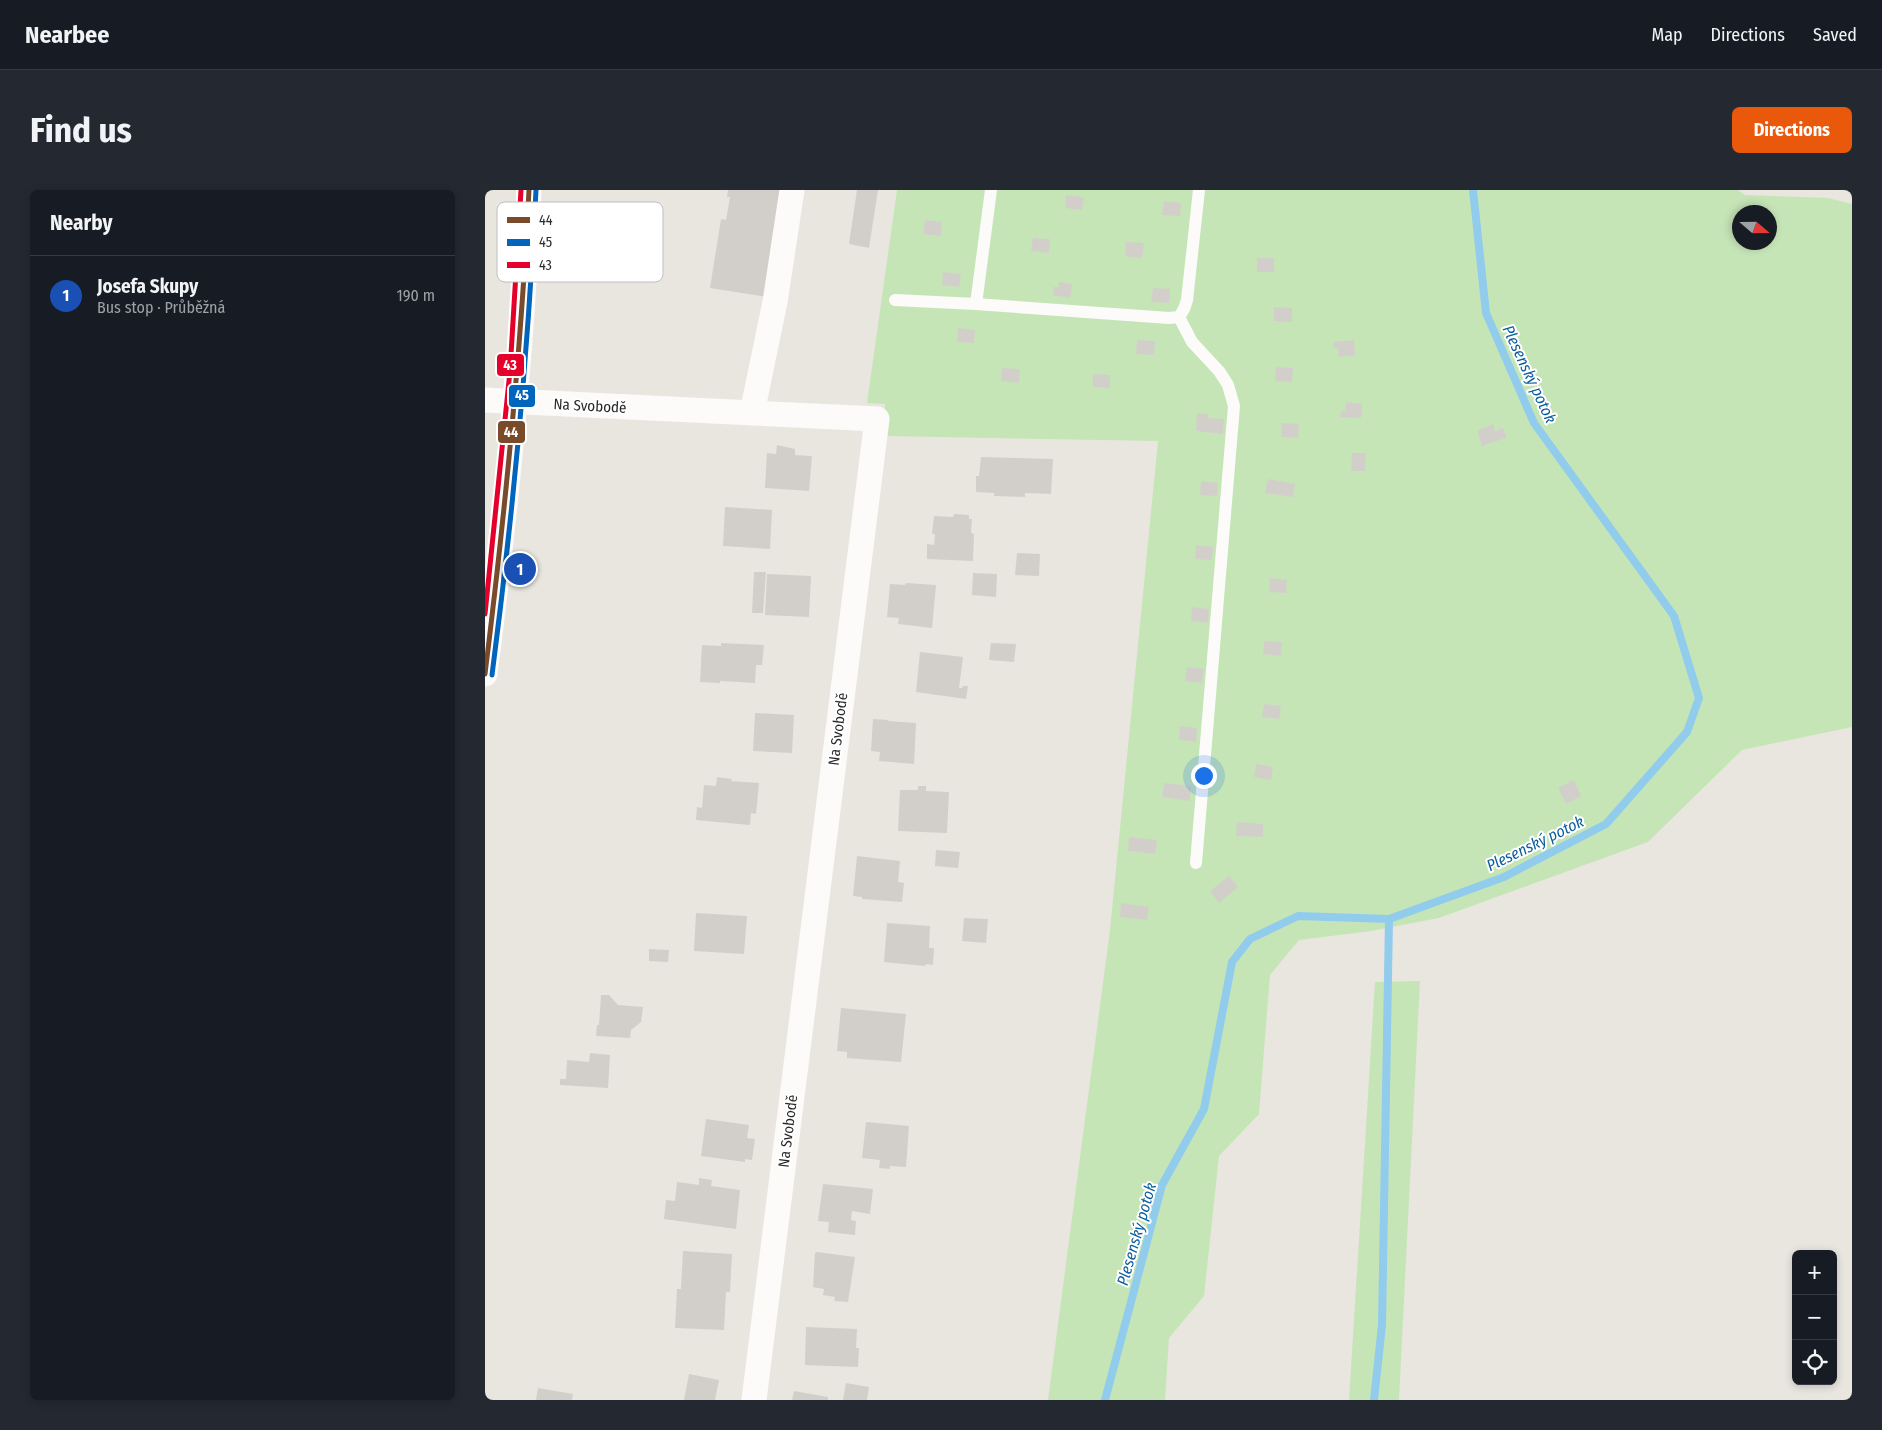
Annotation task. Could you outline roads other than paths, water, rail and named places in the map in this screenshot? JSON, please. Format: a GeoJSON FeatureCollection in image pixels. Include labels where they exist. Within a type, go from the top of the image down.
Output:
{"type":"FeatureCollection","features":[{"type":"Feature","properties":{"kind":"street"},"geometry":{"type":"LineString","coordinates":[[752,413],[775,302],[792,190]]}},
{"type":"Feature","properties":{"kind":"street"},"geometry":{"type":"LineString","coordinates":[[485,674],[499,559],[524,282]]}},
{"type":"Feature","properties":{"kind":"street","name":"Na Svobodě"},"geometry":{"type":"LineString","coordinates":[[485,400],[514,403],[877,419],[754,1400]]}},
{"type":"Feature","properties":{"kind":"lane"},"geometry":{"type":"LineString","coordinates":[[977,304],[991,190]]}},
{"type":"Feature","properties":{"kind":"lane"},"geometry":{"type":"LineString","coordinates":[[895,300],[1169,318],[1179,317],[1184,310],[1187,300],[1199,190]]}},
{"type":"Feature","properties":{"kind":"lane"},"geometry":{"type":"LineString","coordinates":[[1179,317],[1192,342],[1219,371],[1228,385],[1234,406],[1196,863]]}},
{"type":"Feature","properties":{"kind":"waterway","name":"Plesenský potok"},"geometry":{"type":"LineString","coordinates":[[1105,1400],[1162,1185],[1204,1109],[1232,962],[1250,939],[1298,916],[1389,919],[1504,877],[1606,824],[1687,732],[1699,698],[1674,616],[1534,423],[1486,313],[1473,190]]}},
{"type":"Feature","properties":{"kind":"waterway"},"geometry":{"type":"LineString","coordinates":[[1374,1400],[1382,1325],[1389,919]]}},
{"type":"Feature","properties":{"kind":"place","name":"Josefa Skupy"},"geometry":{"type":"Point","coordinates":[520,569]}}]}
